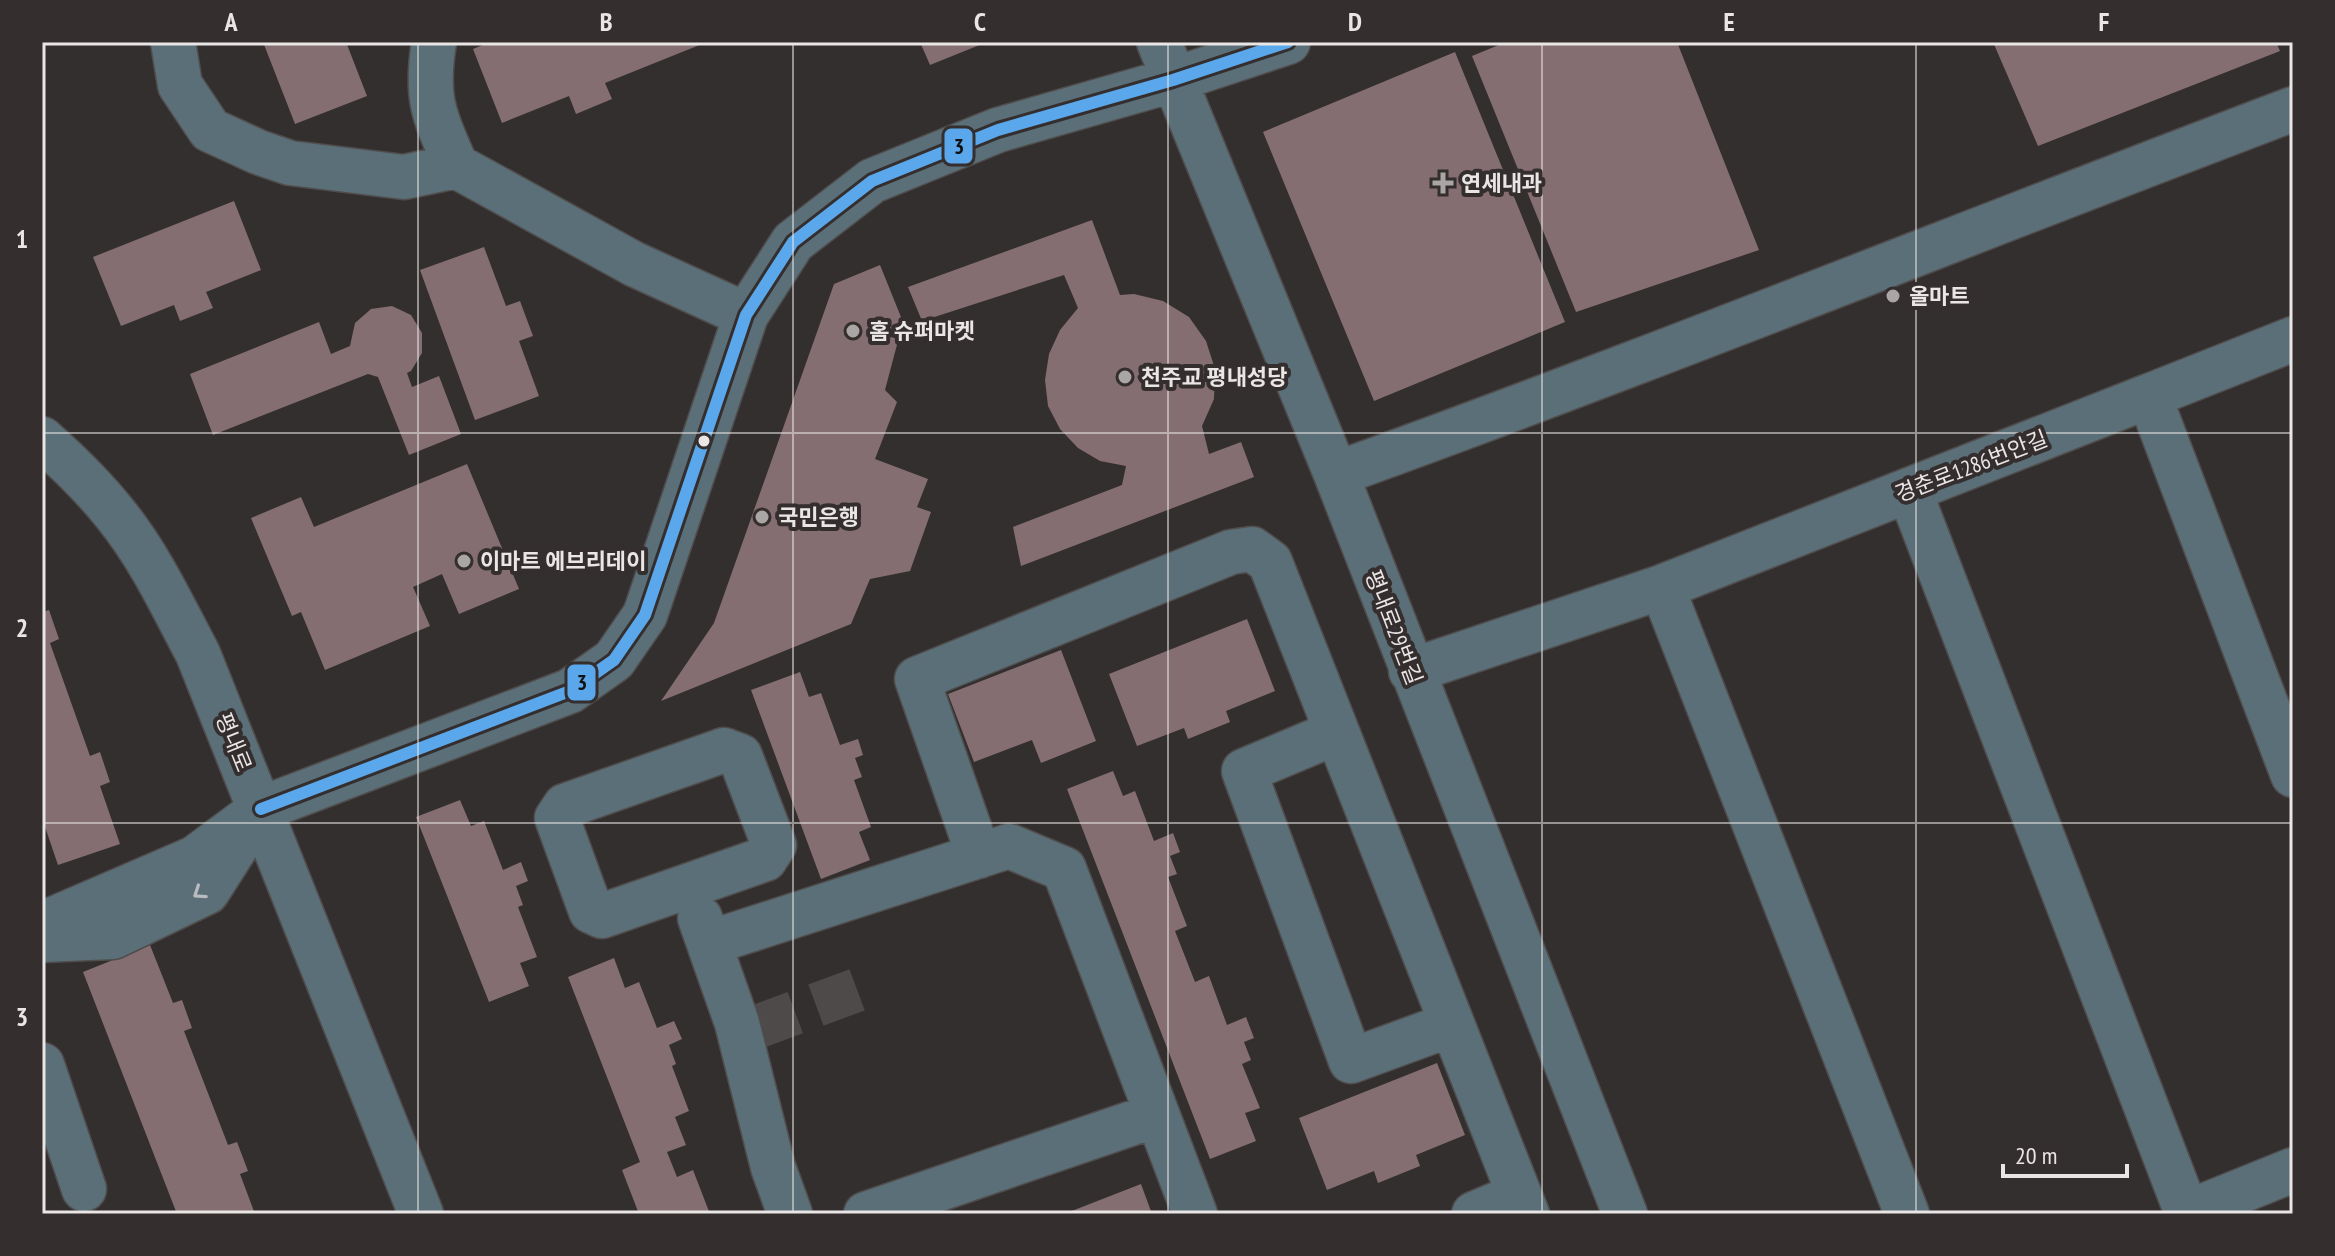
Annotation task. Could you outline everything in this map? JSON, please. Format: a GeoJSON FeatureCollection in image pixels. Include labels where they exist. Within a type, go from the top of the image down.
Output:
{"type":"FeatureCollection","features":[{"type":"Feature","properties":{"kind":"street"},"geometry":{"type":"LineString","coordinates":[[173,42],[180,85],[210,130],[258,152],[290,163],[404,177],[456,166]]}},
{"type":"Feature","properties":{"kind":"street"},"geometry":{"type":"LineString","coordinates":[[434,42],[428,78],[433,114],[456,166],[634,264],[746,315]]}},
{"type":"Feature","properties":{"kind":"street"},"geometry":{"type":"LineString","coordinates":[[42,924],[195,858],[261,809],[570,691],[614,660],[645,615],[746,315],[793,242],[872,181],[1166,61],[1288,42]]}},
{"type":"Feature","properties":{"kind":"street","name":"평내로29번길"},"geometry":{"type":"LineString","coordinates":[[1166,61],[1336,474],[1625,1214]]}},
{"type":"Feature","properties":{"kind":"street"},"geometry":{"type":"LineString","coordinates":[[1336,474],[1559,394],[2293,109]]}},
{"type":"Feature","properties":{"kind":"street","name":"경춘로1286번안길"},"geometry":{"type":"LineString","coordinates":[[1411,671],[1662,587],[2293,339]]}},
{"type":"Feature","properties":{"kind":"street"},"geometry":{"type":"LineString","coordinates":[[2149,396],[2293,775]]}},
{"type":"Feature","properties":{"kind":"street","name":"평내로"},"geometry":{"type":"LineString","coordinates":[[42,439],[69,463],[117,516],[160,581],[198,654],[421,1214]]}},
{"type":"Feature","properties":{"kind":"street"},"geometry":{"type":"LineString","coordinates":[[1909,490],[2186,1214],[2293,1170]]}},
{"type":"Feature","properties":{"kind":"street"},"geometry":{"type":"LineString","coordinates":[[979,856],[917,679],[1231,552],[1252,549],[1270,562],[1523,1204],[1474,1214]]}},
{"type":"Feature","properties":{"kind":"street"},"geometry":{"type":"LineString","coordinates":[[1662,587],[1907,1214]]}},
{"type":"Feature","properties":{"kind":"street"},"geometry":{"type":"LineString","coordinates":[[1337,732],[1244,771],[1351,1061],[1452,1024]]}},
{"type":"Feature","properties":{"kind":"street"},"geometry":{"type":"LineString","coordinates":[[724,750],[740,756],[774,845],[765,859],[689,886],[602,916],[591,911],[557,818],[565,806],[724,750]]}},
{"type":"Feature","properties":{"kind":"street"},"geometry":{"type":"LineString","coordinates":[[42,940],[113,937],[207,892],[261,809]]}},
{"type":"Feature","properties":{"kind":"street"},"geometry":{"type":"LineString","coordinates":[[709,943],[1009,846],[1064,869],[1195,1214]]}},
{"type":"Feature","properties":{"kind":"street"},"geometry":{"type":"LineString","coordinates":[[689,886],[709,943],[747,1031],[773,1167],[790,1214]]}},
{"type":"Feature","properties":{"kind":"street"},"geometry":{"type":"LineString","coordinates":[[42,1065],[84,1189]]}},
{"type":"Feature","properties":{"kind":"street"},"geometry":{"type":"LineString","coordinates":[[866,1214],[1156,1115]]}},
{"type":"Feature","properties":{"kind":"building"},"geometry":{"type":"Polygon","coordinates":[[[263,42],[346,42],[367,96],[295,124],[263,42]]]}},
{"type":"Feature","properties":{"kind":"building"},"geometry":{"type":"Polygon","coordinates":[[[490,42],[707,42],[605,83],[612,99],[576,114],[569,96],[502,123],[473,49],[490,42]]]}},
{"type":"Feature","properties":{"kind":"building"},"geometry":{"type":"Polygon","coordinates":[[[920,42],[987,42],[930,65],[920,42]]]}},
{"type":"Feature","properties":{"kind":"building"},"geometry":{"type":"Polygon","coordinates":[[[1506,42],[1677,42],[1759,250],[1576,312],[1472,56],[1506,42]]]}},
{"type":"Feature","properties":{"kind":"building"},"geometry":{"type":"Polygon","coordinates":[[[1993,42],[2276,42],[2280,51],[2038,146],[1993,42]]]}},
{"type":"Feature","properties":{"kind":"building"},"geometry":{"type":"Polygon","coordinates":[[[1455,52],[1565,322],[1374,401],[1263,132],[1455,52]]]}},
{"type":"Feature","properties":{"kind":"building"},"geometry":{"type":"Polygon","coordinates":[[[234,201],[261,270],[206,292],[213,308],[180,321],[174,305],[121,326],[93,257],[234,201]]]}},
{"type":"Feature","properties":{"kind":"building"},"geometry":{"type":"Polygon","coordinates":[[[1092,220],[1120,295],[1134,294],[1163,301],[1189,317],[1206,341],[1215,369],[1214,399],[1202,426],[1209,454],[1241,442],[1254,477],[1021,566],[1013,527],[1122,485],[1126,466],[1100,461],[1078,448],[1060,429],[1048,406],[1045,380],[1049,354],[1060,330],[1078,308],[1064,275],[922,321],[908,287],[1092,220]]]}},
{"type":"Feature","properties":{"kind":"building"},"geometry":{"type":"Polygon","coordinates":[[[484,247],[506,306],[520,301],[533,336],[519,341],[539,396],[475,420],[420,270],[484,247]]]}},
{"type":"Feature","properties":{"kind":"building"},"geometry":{"type":"Polygon","coordinates":[[[880,265],[903,322],[885,390],[897,402],[875,459],[928,479],[917,507],[931,512],[910,571],[870,579],[851,624],[661,701],[714,623],[834,284],[880,265]]]}},
{"type":"Feature","properties":{"kind":"building"},"geometry":{"type":"Polygon","coordinates":[[[392,306],[411,315],[422,333],[422,353],[407,373],[412,387],[439,376],[461,434],[409,455],[378,377],[368,374],[213,435],[190,374],[319,322],[331,354],[350,346],[355,323],[371,309],[392,306]]]}},
{"type":"Feature","properties":{"kind":"building"},"geometry":{"type":"Polygon","coordinates":[[[467,464],[519,589],[459,614],[442,574],[413,587],[430,626],[325,670],[301,612],[292,616],[251,518],[301,497],[314,527],[467,464]]]}},
{"type":"Feature","properties":{"kind":"building"},"geometry":{"type":"Polygon","coordinates":[[[49,610],[59,639],[50,643],[90,756],[100,752],[110,782],[100,786],[120,844],[58,865],[42,818],[42,612],[49,610]]]}},
{"type":"Feature","properties":{"kind":"building"},"geometry":{"type":"Polygon","coordinates":[[[1247,619],[1275,691],[1226,711],[1230,722],[1188,739],[1184,728],[1137,746],[1109,674],[1247,619]]]}},
{"type":"Feature","properties":{"kind":"building"},"geometry":{"type":"Polygon","coordinates":[[[1061,650],[1096,741],[1041,763],[1032,740],[974,762],[948,694],[1061,650]]]}},
{"type":"Feature","properties":{"kind":"building"},"geometry":{"type":"Polygon","coordinates":[[[800,672],[809,697],[821,693],[840,745],[858,739],[863,755],[855,758],[862,777],[854,780],[871,827],[859,832],[870,860],[821,879],[751,690],[800,672]]]}},
{"type":"Feature","properties":{"kind":"building"},"geometry":{"type":"Polygon","coordinates":[[[1113,771],[1123,796],[1135,791],[1154,841],[1173,833],[1180,852],[1170,856],[1177,874],[1168,877],[1187,926],[1175,931],[1195,982],[1209,976],[1227,1025],[1246,1017],[1254,1038],[1244,1042],[1251,1060],[1242,1064],[1260,1108],[1245,1113],[1256,1141],[1210,1159],[1067,789],[1113,771]]]}},
{"type":"Feature","properties":{"kind":"building"},"geometry":{"type":"Polygon","coordinates":[[[460,800],[471,826],[484,821],[503,870],[521,862],[528,881],[516,886],[523,905],[518,907],[537,957],[520,963],[529,986],[489,1002],[416,817],[460,800]]]}},
{"type":"Feature","properties":{"kind":"building"},"geometry":{"type":"Polygon","coordinates":[[[150,945],[173,1003],[182,1000],[192,1028],[184,1031],[228,1145],[237,1142],[248,1171],[240,1174],[255,1214],[177,1214],[83,972],[150,945]]]}},
{"type":"Feature","properties":{"kind":"building"},"geometry":{"type":"Polygon","coordinates":[[[614,958],[625,988],[639,982],[657,1028],[674,1021],[682,1039],[669,1045],[676,1064],[672,1066],[689,1111],[675,1117],[686,1145],[667,1152],[677,1177],[693,1170],[710,1214],[639,1214],[622,1170],[640,1162],[568,977],[614,958]]]}},
{"type":"Feature","properties":{"kind":"building"},"geometry":{"type":"Polygon","coordinates":[[[1437,1063],[1465,1135],[1416,1155],[1420,1166],[1378,1183],[1374,1171],[1327,1190],[1299,1118],[1437,1063]]]}},
{"type":"Feature","properties":{"kind":"building"},"geometry":{"type":"Polygon","coordinates":[[[1141,1184],[1152,1214],[1064,1214],[1141,1184]]]}},
{"type":"Feature","properties":{"kind":"tunnel"},"geometry":{"type":"LineString","coordinates":[[754,1028],[862,988]]}},
{"type":"Feature","properties":{"kind":"transit line","name":"3"},"geometry":{"type":"LineString","coordinates":[[261,809],[570,691],[614,660],[645,615],[746,315],[793,242],[872,181],[998,130],[1173,80],[1288,42]]}},
{"type":"Feature","properties":{"kind":"place","name":"연세내과"},"geometry":{"type":"Point","coordinates":[1443,183]}},
{"type":"Feature","properties":{"kind":"place","name":"올마트"},"geometry":{"type":"Point","coordinates":[1893,296]}},
{"type":"Feature","properties":{"kind":"place","name":"홈 슈퍼마켓"},"geometry":{"type":"Point","coordinates":[853,331]}},
{"type":"Feature","properties":{"kind":"place","name":"천주교 평내성당"},"geometry":{"type":"Point","coordinates":[1125,377]}},
{"type":"Feature","properties":{"kind":"place","name":"국민은행"},"geometry":{"type":"Point","coordinates":[762,517]}},
{"type":"Feature","properties":{"kind":"place","name":"이마트 에브리데이"},"geometry":{"type":"Point","coordinates":[464,561]}}]}
